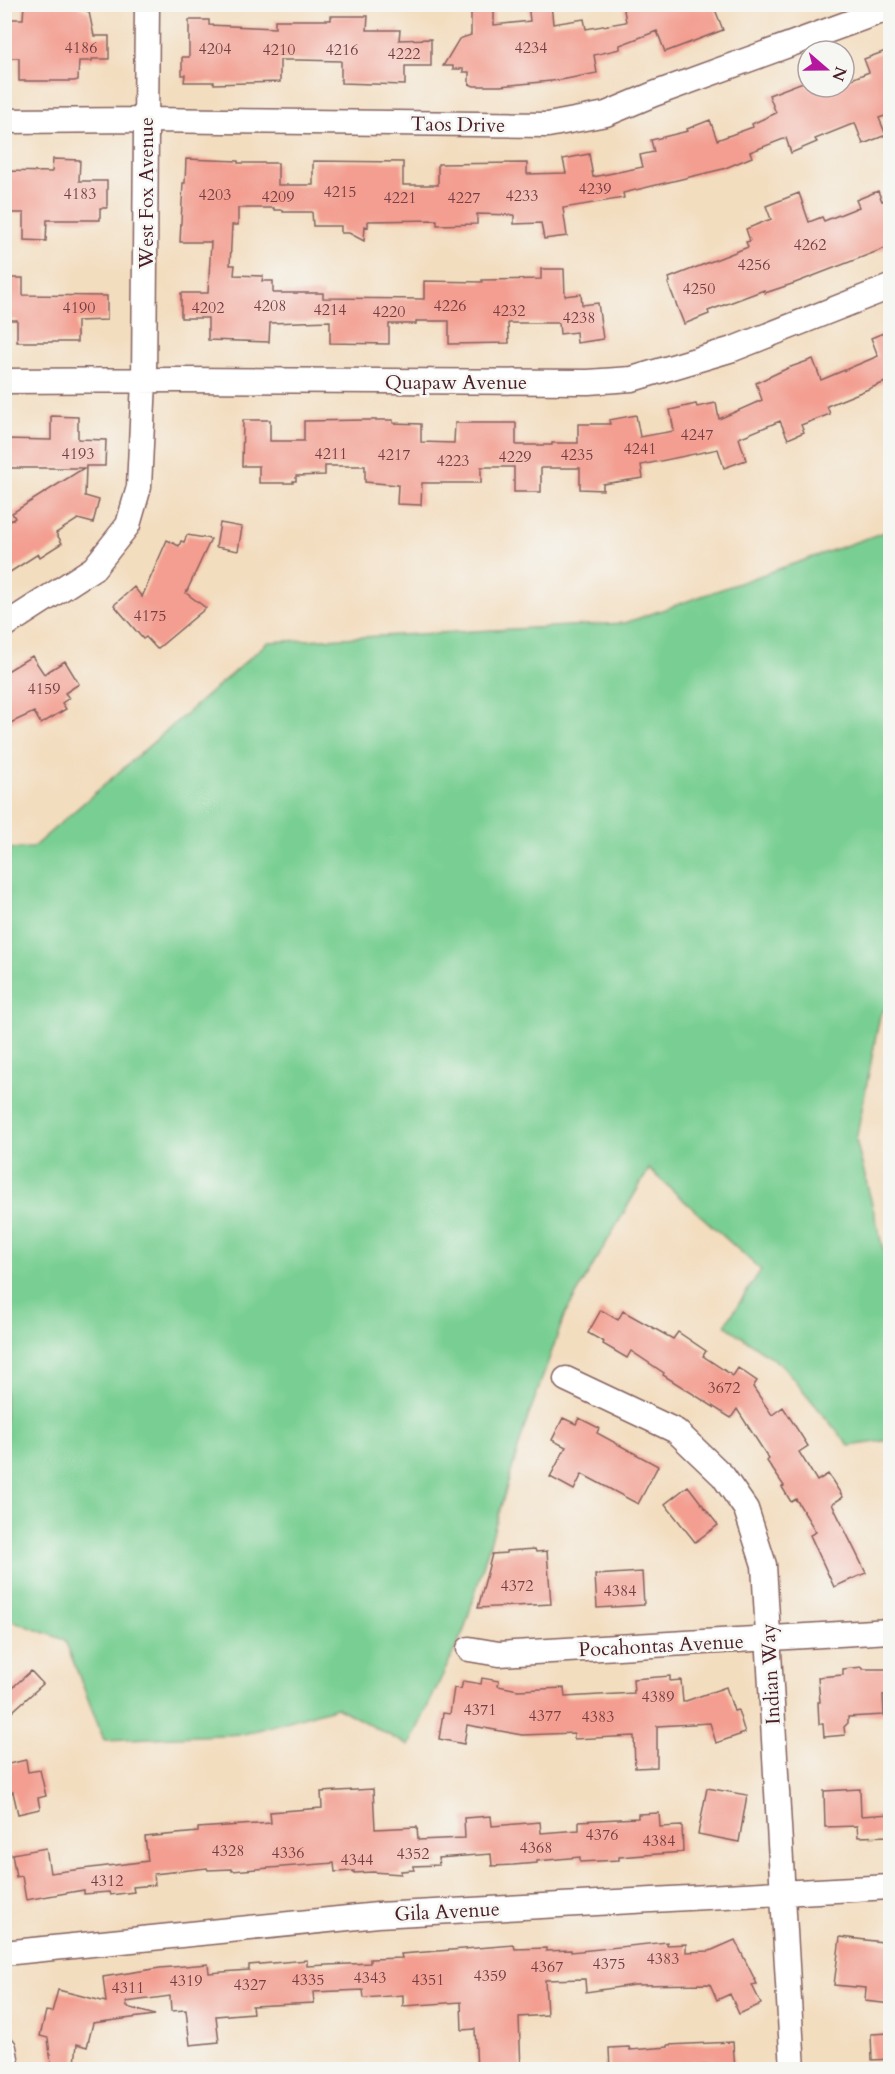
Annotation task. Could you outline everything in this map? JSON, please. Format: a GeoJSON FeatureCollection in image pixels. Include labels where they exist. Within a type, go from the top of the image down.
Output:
{"type":"FeatureCollection","features":[{"type":"Feature","properties":{"kind":"street","name":"West Fox Avenue"},"geometry":{"type":"LineString","coordinates":[[4,626],[94,568],[128,525],[138,487],[144,381],[147,4]]}},
{"type":"Feature","properties":{"kind":"street","name":"Taos Drive"},"geometry":{"type":"LineString","coordinates":[[4,121],[147,120],[548,125],[606,114],[654,94],[891,8]]}},
{"type":"Feature","properties":{"kind":"street","name":"Quapaw Avenue"},"geometry":{"type":"LineString","coordinates":[[4,381],[588,382],[632,379],[733,349],[891,287]]}},
{"type":"Feature","properties":{"kind":"street","name":"Indian Way"},"geometry":{"type":"LineString","coordinates":[[566,1379],[676,1431],[723,1476],[746,1509],[764,1565],[794,2070]]}},
{"type":"Feature","properties":{"kind":"street","name":"Pocahontas Avenue"},"geometry":{"type":"LineString","coordinates":[[469,1649],[499,1654],[891,1631]]}},
{"type":"Feature","properties":{"kind":"street","name":"Gila Avenue"},"geometry":{"type":"LineString","coordinates":[[4,1953],[378,1916],[891,1887]]}},
{"type":"Feature","properties":{"kind":"street"},"geometry":{"type":"LineString","coordinates":[[4,2048],[8,2070]]}},
{"type":"Feature","properties":{"kind":"green space"},"geometry":{"type":"Polygon","coordinates":[[[890,530],[890,1002],[880,1015],[856,1140],[890,1277],[890,1440],[849,1446],[783,1366],[725,1325],[761,1270],[649,1169],[565,1314],[524,1429],[464,1630],[409,1746],[337,1707],[244,1734],[104,1740],[65,1640],[5,1618],[5,849],[32,848],[268,642],[625,623],[890,530]]]}},
{"type":"Feature","properties":{"kind":"building"},"geometry":{"type":"Polygon","coordinates":[[[24,4],[77,6],[89,12],[94,36],[109,36],[109,59],[79,61],[78,80],[74,81],[19,81],[19,58],[4,58],[4,19],[23,19],[24,4]]]}},
{"type":"Feature","properties":{"kind":"building"},"geometry":{"type":"Polygon","coordinates":[[[471,4],[494,4],[494,25],[530,21],[528,4],[551,4],[553,24],[584,19],[586,29],[626,22],[623,4],[713,4],[723,30],[665,52],[657,31],[620,45],[620,49],[594,55],[597,73],[561,80],[474,86],[469,84],[469,72],[463,72],[463,69],[453,69],[453,66],[443,66],[459,39],[471,35],[471,4]]]}},
{"type":"Feature","properties":{"kind":"building"},"geometry":{"type":"Polygon","coordinates":[[[331,16],[368,16],[367,30],[400,30],[399,40],[431,39],[431,66],[405,66],[405,85],[341,83],[341,61],[299,60],[280,60],[280,82],[214,84],[214,82],[184,82],[182,57],[189,57],[189,20],[209,20],[209,25],[275,28],[275,20],[331,20],[331,16]]]}},
{"type":"Feature","properties":{"kind":"building"},"geometry":{"type":"Polygon","coordinates":[[[891,49],[891,114],[879,118],[886,135],[863,144],[855,123],[815,139],[817,142],[791,153],[786,138],[750,152],[752,157],[723,169],[623,193],[624,198],[563,208],[567,236],[544,239],[541,223],[514,224],[514,215],[477,214],[477,224],[437,225],[437,220],[368,221],[368,227],[365,226],[364,241],[349,233],[341,233],[341,226],[313,226],[312,212],[283,212],[283,210],[274,210],[274,208],[238,208],[238,225],[232,225],[230,265],[235,265],[234,275],[263,276],[262,281],[273,281],[273,293],[323,293],[323,298],[424,299],[424,281],[482,282],[482,280],[541,279],[541,269],[564,269],[565,296],[581,294],[582,305],[598,303],[603,339],[577,343],[576,332],[560,334],[559,323],[508,323],[509,343],[449,344],[449,321],[416,321],[416,324],[389,324],[389,344],[330,343],[330,321],[270,323],[269,342],[208,340],[208,318],[181,318],[181,293],[208,293],[211,242],[180,242],[186,159],[278,163],[278,185],[313,185],[313,161],[403,162],[403,185],[438,185],[438,164],[527,163],[527,174],[566,173],[563,159],[589,154],[593,177],[643,167],[640,155],[654,152],[651,140],[688,131],[687,129],[710,120],[717,140],[753,127],[752,124],[776,113],[769,95],[796,85],[796,99],[856,99],[856,77],[869,72],[864,59],[891,49]]]}},
{"type":"Feature","properties":{"kind":"building"},"geometry":{"type":"Polygon","coordinates":[[[53,159],[80,160],[79,181],[107,181],[107,208],[100,208],[100,220],[47,220],[46,241],[24,240],[24,213],[4,213],[4,171],[52,172],[53,159]]]}},
{"type":"Feature","properties":{"kind":"building"},"geometry":{"type":"Polygon","coordinates":[[[878,191],[891,213],[891,246],[795,283],[765,293],[764,290],[708,311],[709,314],[684,324],[668,283],[669,278],[748,247],[746,242],[750,241],[746,229],[771,219],[766,206],[799,193],[809,222],[822,217],[824,221],[859,207],[856,200],[878,191]]]}},
{"type":"Feature","properties":{"kind":"building"},"geometry":{"type":"Polygon","coordinates":[[[4,278],[23,278],[23,295],[107,296],[107,320],[77,321],[77,342],[17,342],[17,320],[4,320],[4,278]]]}},
{"type":"Feature","properties":{"kind":"building"},"geometry":{"type":"Polygon","coordinates":[[[891,330],[891,384],[888,381],[827,406],[830,414],[801,425],[804,432],[788,439],[780,421],[739,438],[746,460],[724,468],[718,449],[641,465],[643,478],[603,484],[603,490],[580,489],[580,468],[541,468],[541,492],[514,492],[514,467],[481,467],[481,483],[422,483],[421,505],[397,504],[398,485],[365,482],[365,466],[325,466],[325,475],[296,476],[296,481],[293,483],[259,483],[259,466],[242,466],[243,420],[270,420],[270,441],[304,441],[304,421],[393,420],[393,423],[421,424],[421,442],[454,443],[455,423],[516,423],[516,445],[578,443],[578,424],[610,424],[609,420],[636,415],[640,437],[674,431],[670,410],[696,404],[697,407],[716,403],[719,419],[762,400],[756,383],[788,368],[813,359],[821,380],[878,356],[871,338],[891,330]]]}},
{"type":"Feature","properties":{"kind":"building"},"geometry":{"type":"Polygon","coordinates":[[[51,416],[78,417],[78,439],[106,440],[105,466],[86,466],[85,496],[99,500],[93,523],[78,519],[56,533],[62,543],[40,557],[38,554],[4,576],[4,525],[15,518],[12,513],[84,468],[4,468],[4,439],[51,440],[51,416]]]}},
{"type":"Feature","properties":{"kind":"building"},"geometry":{"type":"Polygon","coordinates":[[[220,523],[242,527],[238,551],[216,547],[220,523]]]}},
{"type":"Feature","properties":{"kind":"building"},"geometry":{"type":"Polygon","coordinates":[[[187,535],[211,539],[186,593],[206,608],[157,649],[146,637],[143,639],[114,605],[134,587],[142,597],[167,540],[179,546],[187,535]]]}},
{"type":"Feature","properties":{"kind":"building"},"geometry":{"type":"Polygon","coordinates":[[[32,656],[44,674],[65,661],[79,684],[65,693],[69,698],[62,703],[66,709],[41,724],[34,712],[4,726],[4,673],[32,656]]]}},
{"type":"Feature","properties":{"kind":"building"},"geometry":{"type":"Polygon","coordinates":[[[601,1310],[618,1320],[623,1311],[673,1339],[678,1332],[706,1351],[703,1356],[733,1376],[738,1368],[757,1381],[753,1387],[772,1415],[783,1407],[808,1446],[799,1452],[817,1481],[828,1474],[843,1497],[832,1504],[866,1573],[834,1587],[810,1535],[816,1532],[796,1499],[791,1502],[782,1487],[784,1486],[767,1461],[769,1459],[737,1409],[731,1418],[663,1375],[664,1373],[631,1351],[627,1358],[603,1344],[604,1342],[588,1333],[601,1310]]]}},
{"type":"Feature","properties":{"kind":"building"},"geometry":{"type":"Polygon","coordinates":[[[563,1418],[576,1424],[579,1418],[599,1428],[597,1433],[658,1466],[638,1504],[582,1474],[574,1490],[550,1477],[566,1447],[552,1440],[563,1418]]]}},
{"type":"Feature","properties":{"kind":"building"},"geometry":{"type":"Polygon","coordinates":[[[688,1486],[718,1525],[695,1542],[665,1504],[688,1486]]]}},
{"type":"Feature","properties":{"kind":"building"},"geometry":{"type":"Polygon","coordinates":[[[535,1549],[536,1552],[547,1551],[551,1604],[478,1608],[492,1554],[535,1549]]]}},
{"type":"Feature","properties":{"kind":"building"},"geometry":{"type":"Polygon","coordinates":[[[642,1572],[644,1605],[597,1608],[595,1575],[642,1572]]]}},
{"type":"Feature","properties":{"kind":"building"},"geometry":{"type":"Polygon","coordinates":[[[862,1667],[863,1669],[891,1669],[891,1694],[883,1695],[884,1715],[848,1717],[848,1723],[844,1727],[845,1735],[824,1737],[823,1724],[819,1724],[818,1677],[843,1675],[843,1669],[862,1667]]]}},
{"type":"Feature","properties":{"kind":"building"},"geometry":{"type":"Polygon","coordinates":[[[31,1671],[43,1684],[4,1719],[4,1695],[31,1671]]]}},
{"type":"Feature","properties":{"kind":"building"},"geometry":{"type":"Polygon","coordinates":[[[670,1676],[670,1681],[681,1680],[683,1702],[726,1687],[734,1711],[738,1710],[745,1733],[716,1743],[710,1723],[657,1726],[657,1767],[635,1768],[634,1736],[574,1739],[574,1733],[522,1735],[467,1725],[464,1744],[439,1739],[443,1713],[450,1714],[454,1688],[461,1689],[463,1681],[481,1684],[482,1678],[499,1681],[498,1686],[518,1690],[564,1688],[565,1697],[634,1693],[633,1679],[670,1676]]]}},
{"type":"Feature","properties":{"kind":"building"},"geometry":{"type":"Polygon","coordinates":[[[26,1760],[28,1772],[40,1770],[46,1796],[38,1798],[40,1809],[18,1814],[13,1792],[4,1794],[4,1765],[26,1760]]]}},
{"type":"Feature","properties":{"kind":"building"},"geometry":{"type":"Polygon","coordinates":[[[707,1788],[747,1795],[739,1842],[698,1834],[707,1788]]]}},
{"type":"Feature","properties":{"kind":"building"},"geometry":{"type":"Polygon","coordinates":[[[373,1789],[375,1829],[417,1827],[418,1840],[465,1838],[464,1818],[491,1816],[492,1826],[540,1822],[541,1833],[579,1830],[579,1821],[638,1818],[638,1814],[659,1813],[660,1827],[682,1826],[683,1852],[619,1857],[619,1860],[580,1862],[580,1857],[492,1866],[491,1854],[438,1858],[439,1865],[413,1866],[414,1870],[401,1871],[401,1874],[335,1872],[334,1863],[232,1871],[232,1869],[208,1870],[207,1868],[154,1874],[155,1885],[133,1887],[134,1892],[110,1895],[109,1892],[84,1894],[84,1890],[26,1900],[22,1876],[16,1877],[12,1854],[46,1848],[50,1873],[148,1861],[145,1837],[198,1832],[198,1828],[271,1823],[270,1812],[322,1808],[321,1792],[373,1789]]]}},
{"type":"Feature","properties":{"kind":"building"},"geometry":{"type":"Polygon","coordinates":[[[860,1789],[861,1816],[891,1814],[891,1836],[858,1837],[857,1826],[825,1827],[824,1791],[860,1789]]]}},
{"type":"Feature","properties":{"kind":"building"},"geometry":{"type":"Polygon","coordinates":[[[840,1937],[891,1943],[891,2004],[865,2001],[866,1988],[834,1985],[840,1937]]]}},
{"type":"Feature","properties":{"kind":"building"},"geometry":{"type":"Polygon","coordinates":[[[735,1940],[757,1984],[752,1985],[761,2004],[739,2014],[730,1994],[717,2000],[710,1984],[634,1985],[586,1992],[585,1979],[545,1980],[547,2015],[519,2017],[521,2070],[477,2070],[475,2029],[462,2030],[461,2002],[403,2006],[403,1995],[364,1998],[363,1990],[313,1992],[314,2003],[252,2006],[253,2013],[216,2016],[219,2042],[190,2045],[186,2010],[171,2011],[170,1996],[126,2002],[127,2007],[155,2015],[93,2023],[87,2047],[77,2044],[75,2064],[51,2063],[48,2038],[40,2036],[46,2011],[52,2012],[58,1990],[106,2002],[103,1977],[160,1968],[208,1964],[209,1973],[249,1970],[249,1965],[307,1960],[307,1966],[370,1963],[370,1959],[402,1958],[401,1954],[514,1945],[515,1949],[546,1948],[546,1951],[571,1950],[571,1952],[667,1942],[667,1945],[686,1944],[686,1952],[710,1951],[735,1940]]]}},
{"type":"Feature","properties":{"kind":"building"},"geometry":{"type":"Polygon","coordinates":[[[891,2033],[891,2059],[872,2060],[871,2034],[891,2033]]]}},
{"type":"Feature","properties":{"kind":"building"},"geometry":{"type":"Polygon","coordinates":[[[733,2042],[735,2070],[712,2070],[712,2065],[610,2070],[609,2048],[629,2047],[630,2050],[668,2047],[668,2045],[733,2042]]]}}]}
